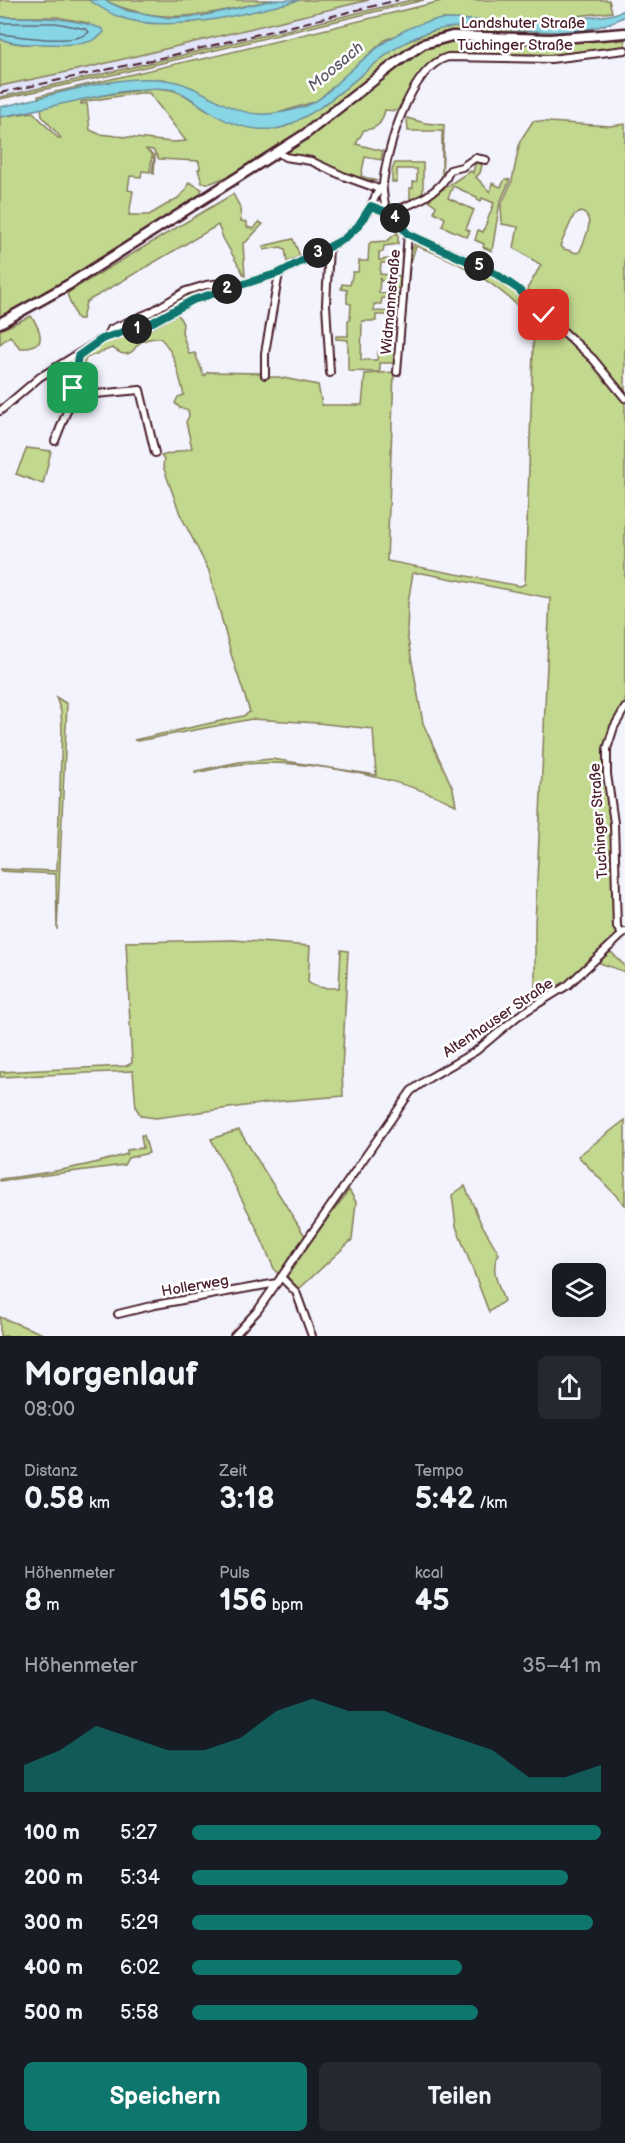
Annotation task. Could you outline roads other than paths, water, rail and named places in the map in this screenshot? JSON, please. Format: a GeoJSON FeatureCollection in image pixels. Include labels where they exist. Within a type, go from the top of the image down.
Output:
{"type":"FeatureCollection","features":[{"type":"Feature","properties":{"kind":"main road","name":"Landshuter Straße"},"geometry":{"type":"LineString","coordinates":[[0,323],[29,309],[278,152],[318,125],[423,44],[452,36],[550,39],[625,33]]}},
{"type":"Feature","properties":{"kind":"street","name":"Tuchinger Straße"},"geometry":{"type":"LineString","coordinates":[[0,411],[40,378],[107,337],[153,322],[193,300],[279,273],[344,239],[358,226],[380,188],[398,118],[421,79],[439,60],[455,57],[557,58],[625,51]]}},
{"type":"Feature","properties":{"kind":"street"},"geometry":{"type":"LineString","coordinates":[[278,152],[285,157],[311,161],[343,176],[380,188]]}},
{"type":"Feature","properties":{"kind":"street"},"geometry":{"type":"LineString","coordinates":[[388,212],[438,189],[446,182],[450,170],[462,167],[475,158],[486,160]]}},
{"type":"Feature","properties":{"kind":"street","name":"Tuchinger Straße"},"geometry":{"type":"LineString","coordinates":[[380,188],[388,212]]}},
{"type":"Feature","properties":{"kind":"street"},"geometry":{"type":"LineString","coordinates":[[371,206],[388,212],[408,234],[496,274],[518,289],[593,358],[625,398]]}},
{"type":"Feature","properties":{"kind":"street","name":"Widmannstraße"},"geometry":{"type":"LineString","coordinates":[[397,372],[408,234]]}},
{"type":"Feature","properties":{"kind":"street"},"geometry":{"type":"LineString","coordinates":[[329,247],[326,304],[330,373]]}},
{"type":"Feature","properties":{"kind":"street"},"geometry":{"type":"LineString","coordinates":[[265,375],[265,353],[279,273]]}},
{"type":"Feature","properties":{"kind":"street","name":"Tuchinger Straße"},"geometry":{"type":"LineString","coordinates":[[107,337],[111,330],[151,312],[186,291],[222,283]]}},
{"type":"Feature","properties":{"kind":"street"},"geometry":{"type":"LineString","coordinates":[[55,441],[73,396],[78,356]]}},
{"type":"Feature","properties":{"kind":"street"},"geometry":{"type":"LineString","coordinates":[[73,396],[140,390],[155,453]]}},
{"type":"Feature","properties":{"kind":"street","name":"Tuchinger Straße"},"geometry":{"type":"LineString","coordinates":[[624,933],[616,927],[614,823],[606,755],[609,738],[625,708]]}},
{"type":"Feature","properties":{"kind":"street","name":"Altenhauser Straße"},"geometry":{"type":"LineString","coordinates":[[236,1335],[253,1317],[411,1091],[476,1051],[518,1016],[568,985],[624,933]]}},
{"type":"Feature","properties":{"kind":"street"},"geometry":{"type":"LineString","coordinates":[[281,1277],[296,1292],[312,1336]]}},
{"type":"Feature","properties":{"kind":"street","name":"Hollerweg"},"geometry":{"type":"LineString","coordinates":[[118,1314],[277,1283]]}},
{"type":"Feature","properties":{"kind":"water"},"geometry":{"type":"Polygon","coordinates":[[[89,0],[104,0],[128,11],[171,18],[202,16],[273,0],[300,0],[233,16],[159,24],[137,22],[117,16],[89,0]]]}},
{"type":"Feature","properties":{"kind":"water"},"geometry":{"type":"Polygon","coordinates":[[[625,10],[625,16],[609,23],[574,31],[460,27],[425,33],[389,53],[320,107],[292,124],[277,129],[254,129],[237,124],[220,117],[182,93],[161,88],[120,92],[0,117],[0,107],[83,87],[147,79],[181,83],[245,112],[277,113],[316,101],[383,43],[421,24],[451,19],[499,22],[601,16],[625,10]]]}},
{"type":"Feature","properties":{"kind":"water"},"geometry":{"type":"Polygon","coordinates":[[[0,17],[64,20],[90,25],[103,29],[104,32],[99,37],[85,43],[17,43],[0,39],[0,17]]]}},
{"type":"Feature","properties":{"kind":"railway"},"geometry":{"type":"LineString","coordinates":[[0,93],[165,57],[398,0]]}},
{"type":"Feature","properties":{"kind":"water label","name":"Moosach"},"geometry":{"type":"Point","coordinates":[336,67]}}]}
